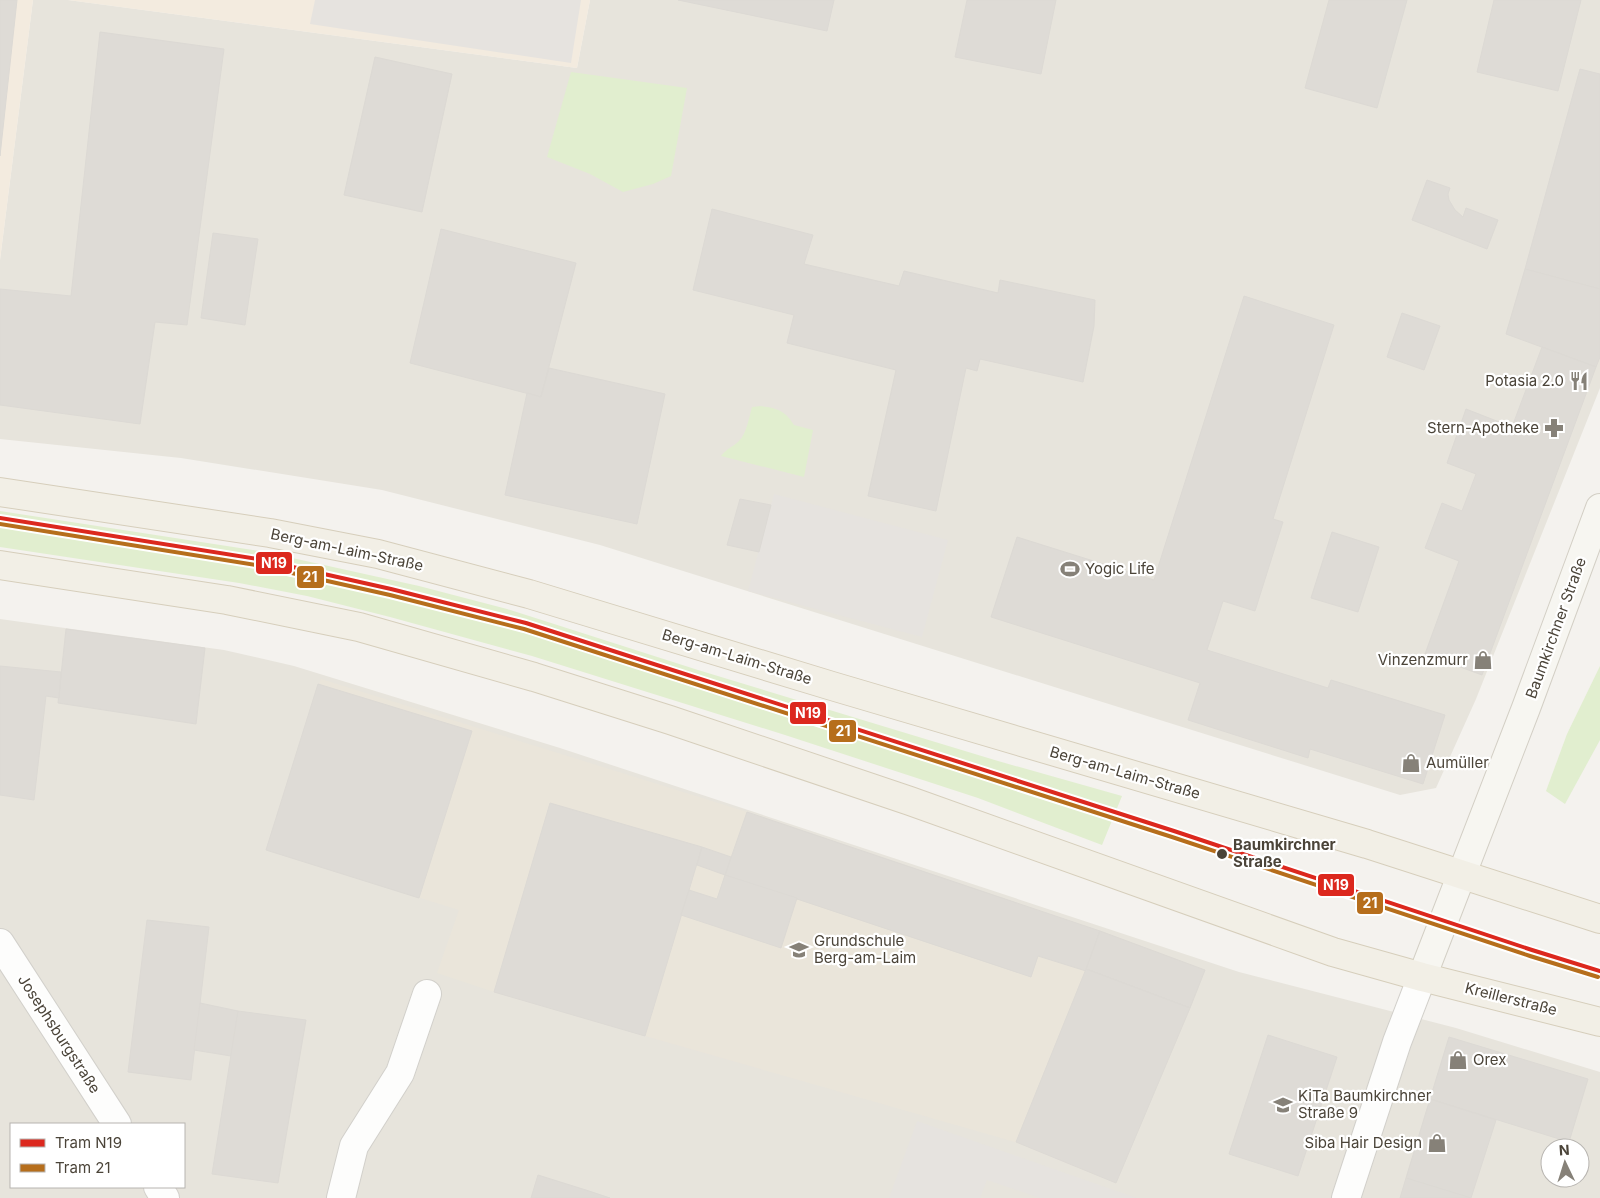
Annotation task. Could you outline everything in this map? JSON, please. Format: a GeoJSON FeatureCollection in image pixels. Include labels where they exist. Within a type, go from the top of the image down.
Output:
{"type":"FeatureCollection","features":[{"type":"Feature","properties":{"kind":"main road","name":"Berg-am-Laim-Straße"},"geometry":{"type":"LineString","coordinates":[[0,492],[270,533],[378,554],[530,594],[1462,874]]}},
{"type":"Feature","properties":{"kind":"main road","name":"Baumkirchner Straße"},"geometry":{"type":"LineString","coordinates":[[1422,977],[1600,508]]}},
{"type":"Feature","properties":{"kind":"main road"},"geometry":{"type":"LineString","coordinates":[[0,565],[228,600],[359,627],[534,677],[670,720],[910,801],[1333,952],[1422,977]]}},
{"type":"Feature","properties":{"kind":"main road"},"geometry":{"type":"LineString","coordinates":[[1462,874],[1600,919]]}},
{"type":"Feature","properties":{"kind":"main road","name":"Kreillerstraße"},"geometry":{"type":"LineString","coordinates":[[1422,977],[1600,1022]]}},
{"type":"Feature","properties":{"kind":"street","name":"Josephsburgstraße"},"geometry":{"type":"LineString","coordinates":[[0,943],[116,1123]]}},
{"type":"Feature","properties":{"kind":"street","name":"Baumkirchner Straße"},"geometry":{"type":"LineString","coordinates":[[1346,1198],[1397,1042],[1422,977]]}},
{"type":"Feature","properties":{"kind":"street"},"geometry":{"type":"LineString","coordinates":[[341,1198],[354,1146],[400,1073],[427,994]]}},
{"type":"Feature","properties":{"kind":"shaded area"},"geometry":{"type":"Polygon","coordinates":[[[0,0],[33,0],[0,260],[0,0]]]}},
{"type":"Feature","properties":{"kind":"shaded area"},"geometry":{"type":"Polygon","coordinates":[[[33,0],[68,0],[577,68],[590,0],[1600,0],[1600,388],[1476,699],[1436,788],[1400,795],[600,545],[382,490],[181,458],[0,439],[0,260],[33,0]]]}},
{"type":"Feature","properties":{"kind":"shaded area"},"geometry":{"type":"Polygon","coordinates":[[[68,0],[590,0],[577,68],[68,0]]]}},
{"type":"Feature","properties":{"kind":"shaded area"},"geometry":{"type":"Polygon","coordinates":[[[315,0],[581,0],[571,63],[310,24],[315,0]]]}},
{"type":"Feature","properties":{"kind":"shaded area"},"geometry":{"type":"Polygon","coordinates":[[[774,494],[948,540],[922,637],[748,591],[774,494]]]}},
{"type":"Feature","properties":{"kind":"shaded area"},"geometry":{"type":"Polygon","coordinates":[[[0,619],[224,650],[294,666],[560,748],[1239,972],[1456,1028],[1600,1072],[1600,1198],[0,1198],[0,619]]]}},
{"type":"Feature","properties":{"kind":"shaded area","name":"Grundschule Berg-am-Laim"},"geometry":{"type":"Polygon","coordinates":[[[321,679],[747,812],[1100,931],[1205,970],[1116,1183],[1015,1142],[494,992],[437,973],[459,910],[266,850],[321,679]]]}},
{"type":"Feature","properties":{"kind":"shaded area"},"geometry":{"type":"Polygon","coordinates":[[[917,1121],[1137,1198],[1040,1198],[987,1180],[980,1198],[889,1198],[917,1121]]]}},
{"type":"Feature","properties":{"kind":"green space"},"geometry":{"type":"Polygon","coordinates":[[[571,72],[687,88],[671,176],[653,184],[623,192],[590,174],[547,157],[571,72]]]}},
{"type":"Feature","properties":{"kind":"green space"},"geometry":{"type":"Polygon","coordinates":[[[761,406],[780,411],[788,416],[794,425],[813,430],[804,477],[721,456],[742,438],[752,407],[761,406]]]}},
{"type":"Feature","properties":{"kind":"green space"},"geometry":{"type":"Polygon","coordinates":[[[0,511],[265,552],[419,586],[507,609],[698,670],[998,761],[1122,796],[1102,845],[978,798],[785,735],[532,656],[390,617],[307,596],[239,583],[0,547],[0,511]]]}},
{"type":"Feature","properties":{"kind":"green space"},"geometry":{"type":"Polygon","coordinates":[[[1600,666],[1600,740],[1565,804],[1546,791],[1567,734],[1600,666]]]}},
{"type":"Feature","properties":{"kind":"building"},"geometry":{"type":"Polygon","coordinates":[[[0,0],[17,0],[0,156],[0,0]]]}},
{"type":"Feature","properties":{"kind":"building"},"geometry":{"type":"Polygon","coordinates":[[[678,0],[834,0],[827,31],[678,0]]]}},
{"type":"Feature","properties":{"kind":"building"},"geometry":{"type":"Polygon","coordinates":[[[967,0],[1056,0],[1041,74],[955,57],[967,0]]]}},
{"type":"Feature","properties":{"kind":"building"},"geometry":{"type":"Polygon","coordinates":[[[1329,0],[1407,0],[1377,108],[1305,88],[1329,0]]]}},
{"type":"Feature","properties":{"kind":"building"},"geometry":{"type":"Polygon","coordinates":[[[1494,0],[1581,0],[1558,91],[1477,72],[1494,0]]]}},
{"type":"Feature","properties":{"kind":"building"},"geometry":{"type":"Polygon","coordinates":[[[100,32],[224,49],[187,325],[155,322],[140,424],[0,405],[0,289],[71,296],[100,32]]]}},
{"type":"Feature","properties":{"kind":"building"},"geometry":{"type":"Polygon","coordinates":[[[375,57],[452,74],[422,212],[344,195],[375,57]]]}},
{"type":"Feature","properties":{"kind":"building"},"geometry":{"type":"Polygon","coordinates":[[[1580,69],[1600,74],[1600,289],[1525,269],[1580,69]]]}},
{"type":"Feature","properties":{"kind":"building"},"geometry":{"type":"Polygon","coordinates":[[[1427,180],[1450,188],[1449,200],[1455,210],[1463,217],[1466,208],[1498,220],[1487,249],[1412,220],[1427,180]]]}},
{"type":"Feature","properties":{"kind":"building"},"geometry":{"type":"Polygon","coordinates":[[[712,209],[813,235],[804,264],[899,286],[904,271],[998,293],[1000,280],[1095,300],[1094,326],[1083,382],[980,359],[977,371],[966,368],[936,511],[868,496],[896,370],[787,343],[794,315],[693,290],[712,209]]]}},
{"type":"Feature","properties":{"kind":"building"},"geometry":{"type":"Polygon","coordinates":[[[441,229],[576,263],[541,397],[410,363],[441,229]]]}},
{"type":"Feature","properties":{"kind":"building"},"geometry":{"type":"Polygon","coordinates":[[[213,233],[258,239],[245,325],[201,318],[213,233]]]}},
{"type":"Feature","properties":{"kind":"building"},"geometry":{"type":"Polygon","coordinates":[[[1525,269],[1600,289],[1600,357],[1596,367],[1506,334],[1525,269]]]}},
{"type":"Feature","properties":{"kind":"building"},"geometry":{"type":"Polygon","coordinates":[[[1244,296],[1334,325],[1273,519],[1283,522],[1255,611],[1223,601],[1207,650],[1328,688],[1331,680],[1445,715],[1423,784],[1310,749],[1308,758],[1188,720],[1200,683],[991,617],[1017,537],[1154,580],[1244,296]]]}},
{"type":"Feature","properties":{"kind":"building"},"geometry":{"type":"Polygon","coordinates":[[[1402,313],[1440,326],[1424,370],[1387,357],[1402,313]]]}},
{"type":"Feature","properties":{"kind":"building"},"geometry":{"type":"Polygon","coordinates":[[[1542,347],[1596,367],[1482,675],[1425,654],[1459,561],[1425,548],[1442,503],[1462,511],[1476,474],[1447,463],[1466,409],[1512,427],[1542,347]]]}},
{"type":"Feature","properties":{"kind":"building"},"geometry":{"type":"Polygon","coordinates":[[[549,368],[665,394],[637,524],[505,495],[527,393],[541,397],[549,368]]]}},
{"type":"Feature","properties":{"kind":"building"},"geometry":{"type":"Polygon","coordinates":[[[740,499],[771,505],[759,552],[727,545],[740,499]]]}},
{"type":"Feature","properties":{"kind":"building"},"geometry":{"type":"Polygon","coordinates":[[[1332,532],[1379,547],[1358,612],[1311,598],[1332,532]]]}},
{"type":"Feature","properties":{"kind":"building"},"geometry":{"type":"Polygon","coordinates":[[[66,629],[205,648],[196,724],[58,703],[66,629]]]}},
{"type":"Feature","properties":{"kind":"building"},"geometry":{"type":"Polygon","coordinates":[[[0,666],[61,672],[59,698],[46,696],[34,800],[0,795],[0,666]]]}},
{"type":"Feature","properties":{"kind":"building"},"geometry":{"type":"Polygon","coordinates":[[[318,684],[472,731],[419,898],[266,850],[318,684]]]}},
{"type":"Feature","properties":{"kind":"building"},"geometry":{"type":"Polygon","coordinates":[[[550,803],[702,847],[645,1036],[494,992],[550,803]]]}},
{"type":"Feature","properties":{"kind":"building"},"geometry":{"type":"Polygon","coordinates":[[[747,812],[1100,931],[1086,971],[1038,956],[1031,977],[725,875],[747,812]]]}},
{"type":"Feature","properties":{"kind":"building"},"geometry":{"type":"Polygon","coordinates":[[[702,847],[731,857],[725,875],[697,865],[702,847]]]}},
{"type":"Feature","properties":{"kind":"building"},"geometry":{"type":"Polygon","coordinates":[[[725,875],[797,898],[781,948],[681,915],[689,890],[717,899],[725,875]]]}},
{"type":"Feature","properties":{"kind":"building"},"geometry":{"type":"Polygon","coordinates":[[[147,920],[209,927],[191,1080],[128,1072],[147,920]]]}},
{"type":"Feature","properties":{"kind":"building"},"geometry":{"type":"Polygon","coordinates":[[[1100,931],[1205,970],[1190,1008],[1086,969],[1100,931]]]}},
{"type":"Feature","properties":{"kind":"building"},"geometry":{"type":"Polygon","coordinates":[[[1086,969],[1190,1008],[1116,1183],[1016,1142],[1086,969]]]}},
{"type":"Feature","properties":{"kind":"building"},"geometry":{"type":"Polygon","coordinates":[[[200,1003],[238,1011],[231,1056],[194,1050],[200,1003]]]}},
{"type":"Feature","properties":{"kind":"building"},"geometry":{"type":"Polygon","coordinates":[[[238,1011],[306,1020],[278,1183],[212,1174],[238,1011]]]}},
{"type":"Feature","properties":{"kind":"building","name":"KiTa Baumkirchner Straße 9"},"geometry":{"type":"Polygon","coordinates":[[[1268,1035],[1337,1057],[1298,1176],[1229,1154],[1268,1035]]]}},
{"type":"Feature","properties":{"kind":"building"},"geometry":{"type":"Polygon","coordinates":[[[1449,1037],[1588,1079],[1570,1138],[1556,1138],[1430,1099],[1449,1037]]]}},
{"type":"Feature","properties":{"kind":"building"},"geometry":{"type":"Polygon","coordinates":[[[1430,1099],[1496,1120],[1471,1198],[1406,1178],[1430,1099]]]}},
{"type":"Feature","properties":{"kind":"building"},"geometry":{"type":"Polygon","coordinates":[[[538,1175],[589,1191],[610,1198],[531,1198],[538,1175]]]}},
{"type":"Feature","properties":{"kind":"building"},"geometry":{"type":"Polygon","coordinates":[[[1406,1178],[1471,1198],[1400,1198],[1406,1178]]]}},
{"type":"Feature","properties":{"kind":"tram line","name":"N19"},"geometry":{"type":"LineString","coordinates":[[0,518],[257,559],[391,589],[526,623],[1174,831],[1600,971]]}},
{"type":"Feature","properties":{"kind":"tram line","name":"21"},"geometry":{"type":"LineString","coordinates":[[0,524],[256,565],[390,595],[524,629],[1172,837],[1598,977]]}},
{"type":"Feature","properties":{"kind":"place","name":"Potasia 2.0"},"geometry":{"type":"Point","coordinates":[1579,381]}},
{"type":"Feature","properties":{"kind":"place","name":"Stern-Apotheke"},"geometry":{"type":"Point","coordinates":[1554,428]}},
{"type":"Feature","properties":{"kind":"place","name":"Yogic Life"},"geometry":{"type":"Point","coordinates":[1070,569]}},
{"type":"Feature","properties":{"kind":"place","name":"Vinzenzmurr"},"geometry":{"type":"Point","coordinates":[1483,660]}},
{"type":"Feature","properties":{"kind":"place","name":"Aumüller"},"geometry":{"type":"Point","coordinates":[1411,763]}},
{"type":"Feature","properties":{"kind":"place","name":"Baumkirchner Straße"},"geometry":{"type":"Point","coordinates":[1222,854]}},
{"type":"Feature","properties":{"kind":"place","name":"Grundschule Berg-am-Laim"},"geometry":{"type":"Point","coordinates":[799,950]}},
{"type":"Feature","properties":{"kind":"place","name":"Orex"},"geometry":{"type":"Point","coordinates":[1458,1060]}},
{"type":"Feature","properties":{"kind":"place","name":"KiTa Baumkirchner Straße 9"},"geometry":{"type":"Point","coordinates":[1283,1105]}},
{"type":"Feature","properties":{"kind":"place","name":"Siba Hair Design"},"geometry":{"type":"Point","coordinates":[1437,1143]}}]}
